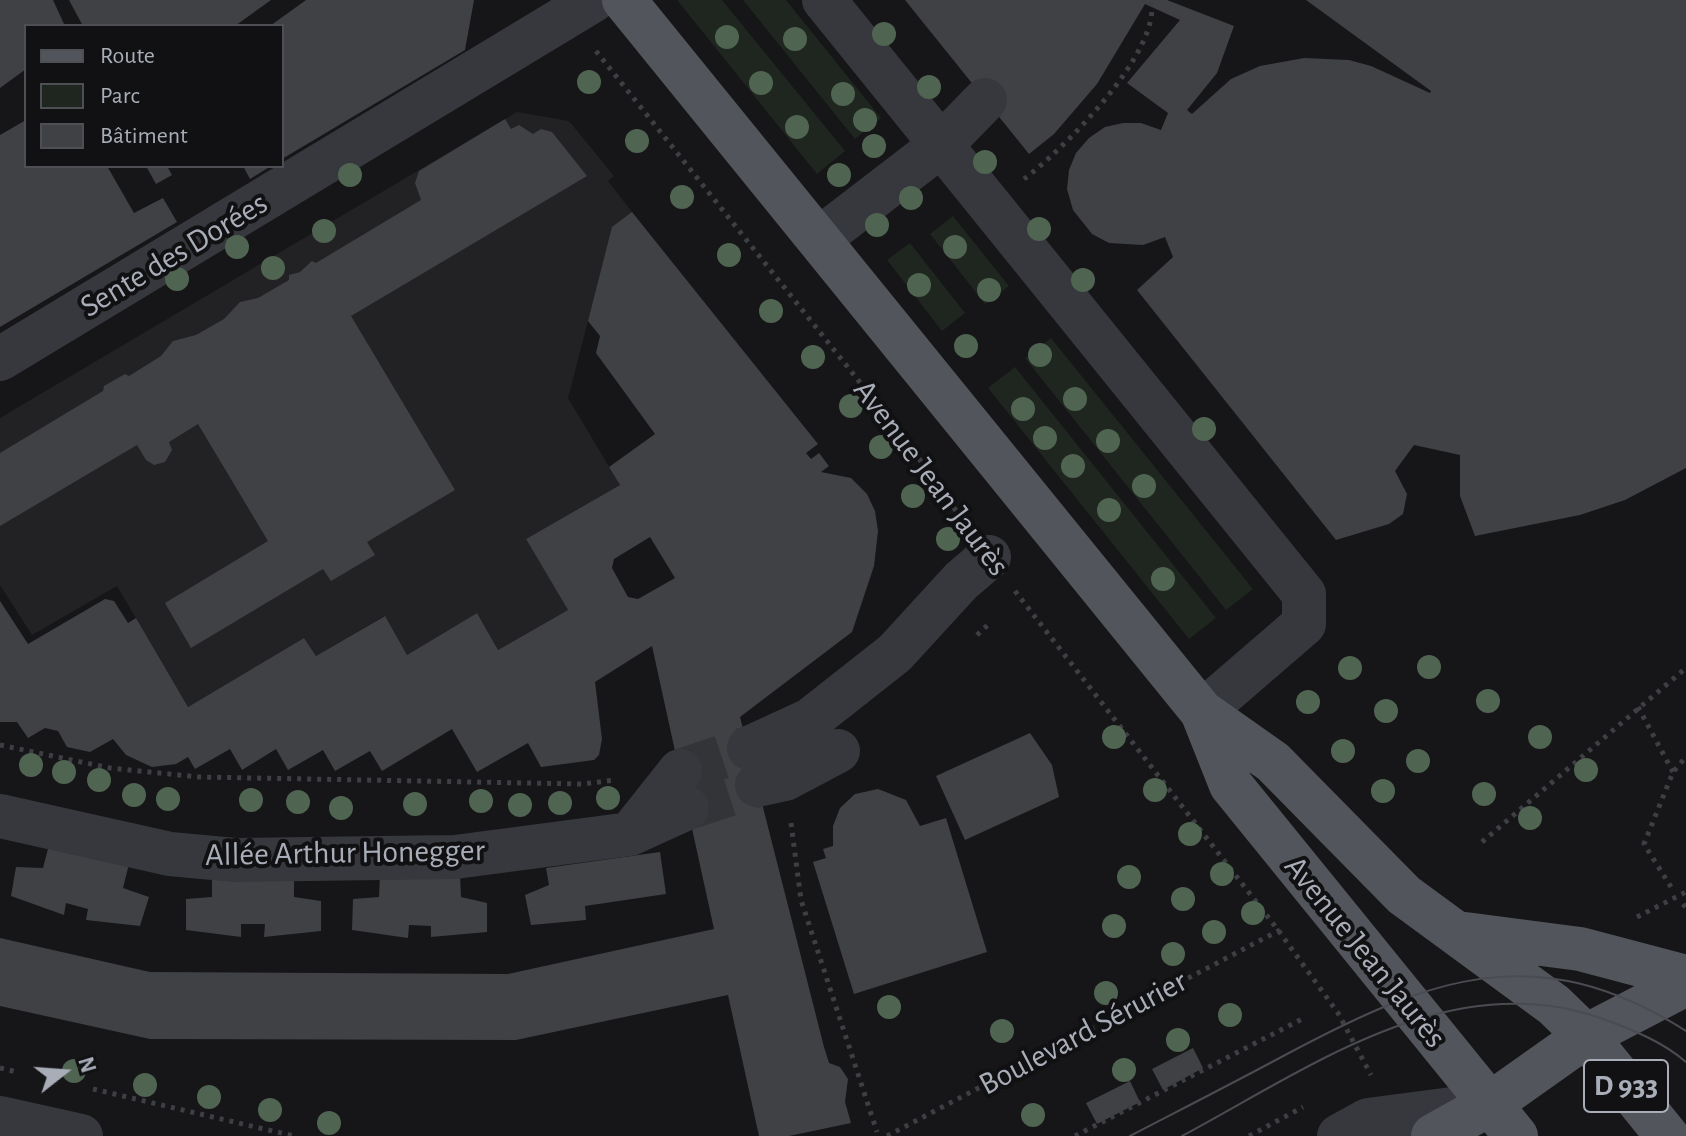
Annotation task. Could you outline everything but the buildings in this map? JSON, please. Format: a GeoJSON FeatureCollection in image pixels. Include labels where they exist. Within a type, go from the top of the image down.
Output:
{"type":"FeatureCollection","features":[{"type":"Feature","properties":{"kind":"main road","name":"Avenue Jean Jaurès"},"geometry":{"type":"LineString","coordinates":[[624,0],[1202,712],[1273,762],[1404,895],[1519,976],[1586,1036]]}},
{"type":"Feature","properties":{"kind":"main road","name":"Avenue Jean Jaurès"},"geometry":{"type":"LineString","coordinates":[[1202,712],[1231,785],[1503,1120]]}},
{"type":"Feature","properties":{"kind":"main road"},"geometry":{"type":"LineString","coordinates":[[1451,930],[1480,938],[1580,949],[1686,977]]}},
{"type":"Feature","properties":{"kind":"main road"},"geometry":{"type":"LineString","coordinates":[[1433,1136],[1503,1120],[1586,1036],[1686,984]]}},
{"type":"Feature","properties":{"kind":"main road","name":"D 933"},"geometry":{"type":"LineString","coordinates":[[1586,1036],[1667,1136]]}},
{"type":"Feature","properties":{"kind":"street"},"geometry":{"type":"LineString","coordinates":[[824,0],[1304,594],[1304,624],[1202,712]]}},
{"type":"Feature","properties":{"kind":"street","name":"Sente des Dorées"},"geometry":{"type":"LineString","coordinates":[[0,359],[592,21]]}},
{"type":"Feature","properties":{"kind":"street"},"geometry":{"type":"LineString","coordinates":[[819,239],[940,146],[985,100]]}},
{"type":"Feature","properties":{"kind":"street"},"geometry":{"type":"LineString","coordinates":[[764,771],[810,720],[883,663],[989,557]]}},
{"type":"Feature","properties":{"kind":"street"},"geometry":{"type":"LineString","coordinates":[[764,771],[838,751]]}},
{"type":"Feature","properties":{"kind":"street","name":"Allée Arthur Honegger"},"geometry":{"type":"LineString","coordinates":[[0,816],[170,854],[235,860],[455,857],[630,834],[684,789]]}},
{"type":"Feature","properties":{"kind":"street"},"geometry":{"type":"LineString","coordinates":[[0,1118],[81,1136]]}},
{"type":"Feature","properties":{"kind":"street"},"geometry":{"type":"LineString","coordinates":[[1339,1136],[1368,1120],[1503,1120]]}},
{"type":"Feature","properties":{"kind":"path"},"geometry":{"type":"LineString","coordinates":[[1014,187],[1045,163],[1113,94],[1154,15],[1151,0]]}},
{"type":"Feature","properties":{"kind":"path","name":"Avenue Jean Jaurès"},"geometry":{"type":"LineString","coordinates":[[592,21],[905,439],[989,557],[1278,930],[1338,1013],[1375,1082]]}},
{"type":"Feature","properties":{"kind":"path"},"geometry":{"type":"LineString","coordinates":[[1482,842],[1686,668]]}},
{"type":"Feature","properties":{"kind":"path"},"geometry":{"type":"LineString","coordinates":[[1638,707],[1673,772]]}},
{"type":"Feature","properties":{"kind":"path"},"geometry":{"type":"LineString","coordinates":[[0,745],[110,768],[199,777],[582,784],[684,789]]}},
{"type":"Feature","properties":{"kind":"path"},"geometry":{"type":"LineString","coordinates":[[1671,887],[1644,844],[1673,772],[1686,757]]}},
{"type":"Feature","properties":{"kind":"path"},"geometry":{"type":"LineString","coordinates":[[764,771],[801,900],[877,1132]]}},
{"type":"Feature","properties":{"kind":"path","name":"Boulevard Sérurier"},"geometry":{"type":"LineString","coordinates":[[887,1136],[1278,930]]}},
{"type":"Feature","properties":{"kind":"path"},"geometry":{"type":"LineString","coordinates":[[1075,1136],[1306,1017]]}},
{"type":"Feature","properties":{"kind":"path"},"geometry":{"type":"LineString","coordinates":[[0,1068],[31,1075]]}},
{"type":"Feature","properties":{"kind":"path"},"geometry":{"type":"LineString","coordinates":[[77,1086],[294,1136]]}},
{"type":"Feature","properties":{"kind":"path"},"geometry":{"type":"LineString","coordinates":[[1249,1136],[1287,1116]]}},
{"type":"Feature","properties":{"kind":"shaded area"},"geometry":{"type":"Polygon","coordinates":[[[517,112],[569,121],[614,176],[608,181],[632,212],[588,321],[568,398],[620,485],[526,539],[568,610],[498,650],[477,613],[407,655],[384,616],[316,656],[304,638],[188,707],[117,586],[32,635],[0,585],[0,418],[517,112]]]}},
{"type":"Feature","properties":{"kind":"green space"},"geometry":{"type":"Polygon","coordinates":[[[677,0],[722,0],[845,151],[817,174],[677,0]]]}},
{"type":"Feature","properties":{"kind":"green space"},"geometry":{"type":"Polygon","coordinates":[[[743,0],[786,0],[881,118],[855,139],[743,0]]]}},
{"type":"Feature","properties":{"kind":"green space"},"geometry":{"type":"Polygon","coordinates":[[[953,216],[1009,286],[985,304],[930,234],[953,216]]]}},
{"type":"Feature","properties":{"kind":"green space"},"geometry":{"type":"Polygon","coordinates":[[[910,243],[965,313],[942,331],[887,260],[910,243]]]}},
{"type":"Feature","properties":{"kind":"green space"},"geometry":{"type":"Polygon","coordinates":[[[1051,338],[1253,589],[1226,610],[1025,358],[1051,338]]]}},
{"type":"Feature","properties":{"kind":"green space"},"geometry":{"type":"Polygon","coordinates":[[[1015,367],[1216,618],[1189,639],[988,388],[1015,367]]]}},
{"type":"Feature","properties":{"kind":"tunnel"},"geometry":{"type":"LineString","coordinates":[[680,771],[749,748]]}},
{"type":"Feature","properties":{"kind":"tunnel"},"geometry":{"type":"LineString","coordinates":[[687,808],[757,785]]}},
{"type":"Feature","properties":{"kind":"tram line"},"geometry":{"type":"LineString","coordinates":[[1130,1136],[1339,1027],[1437,988],[1484,978],[1532,976],[1580,984],[1632,1002],[1686,1031]]}},
{"type":"Feature","properties":{"kind":"tram line"},"geometry":{"type":"LineString","coordinates":[[1182,1136],[1333,1054],[1385,1031],[1439,1013],[1493,1004],[1549,1006],[1606,1020],[1658,1043],[1686,1062]]}}]}
